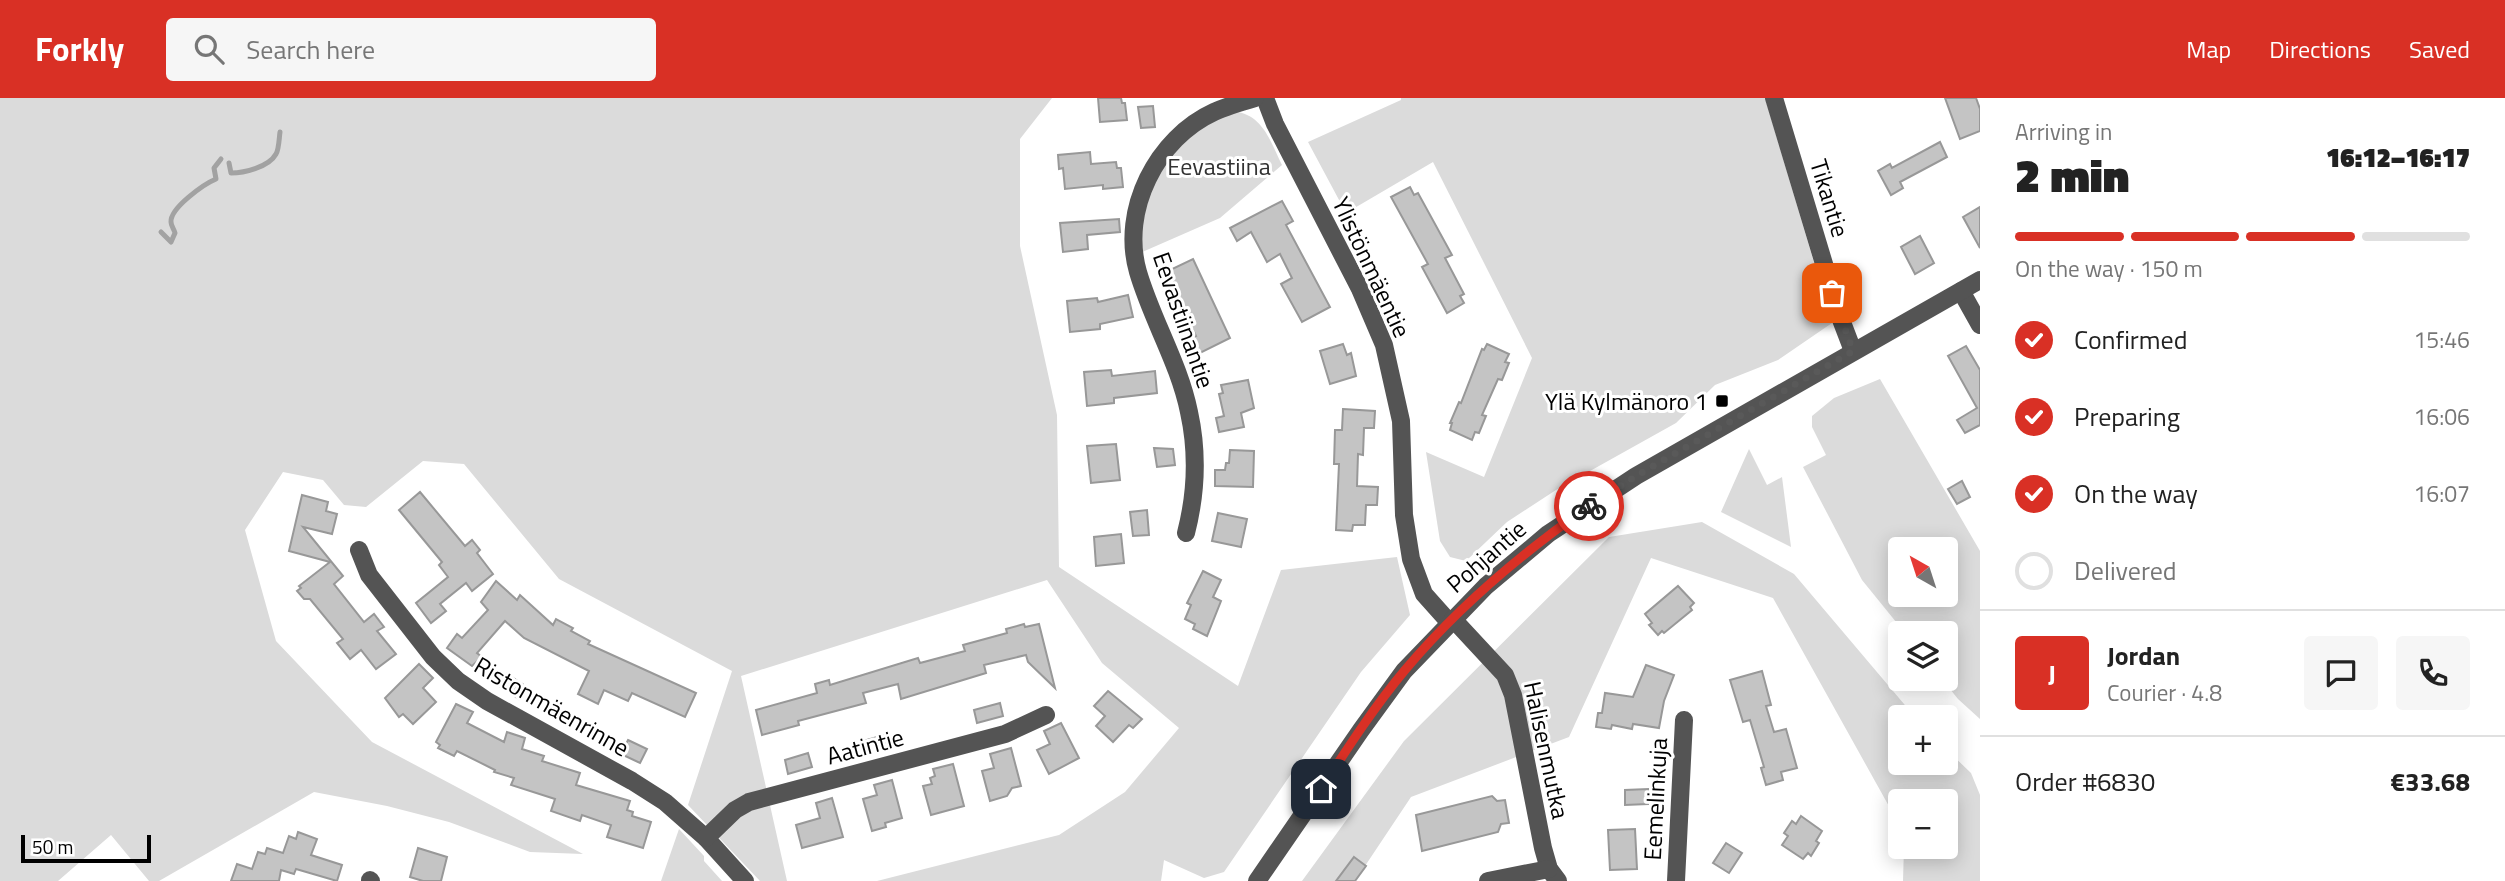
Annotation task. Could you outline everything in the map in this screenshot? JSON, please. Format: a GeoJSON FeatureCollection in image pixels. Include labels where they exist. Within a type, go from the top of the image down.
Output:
{"type":"FeatureCollection","features":[{"type":"Feature","properties":{"kind":"street","name":"Eevastiinantie"},"geometry":{"type":"LineString","coordinates":[[1186,533],[1194,502],[1195,477],[1190,413],[1175,363],[1137,269],[1134,247],[1138,201],[1163,154],[1186,130],[1214,112],[1255,98]]}},
{"type":"Feature","properties":{"kind":"street","name":"Ylistönmäentie"},"geometry":{"type":"LineString","coordinates":[[1265,98],[1275,124],[1360,289],[1384,345],[1401,421],[1404,515],[1411,559],[1424,594],[1451,620]]}},
{"type":"Feature","properties":{"kind":"street","name":"Tikantie"},"geometry":{"type":"LineString","coordinates":[[1774,98],[1840,317],[1853,351]]}},
{"type":"Feature","properties":{"kind":"street","name":"Pohjantie"},"geometry":{"type":"LineString","coordinates":[[1257,881],[1404,671],[1486,586],[1548,534],[1636,476],[1980,280]]}},
{"type":"Feature","properties":{"kind":"street"},"geometry":{"type":"LineString","coordinates":[[1961,291],[1980,325]]}},
{"type":"Feature","properties":{"kind":"street","name":"Ristonmäenrinne"},"geometry":{"type":"LineString","coordinates":[[359,550],[369,575],[433,657],[458,681],[487,701],[632,781],[664,802],[706,838],[745,881]]}},
{"type":"Feature","properties":{"kind":"street","name":"Halisenmutka"},"geometry":{"type":"LineString","coordinates":[[1451,620],[1505,675],[1513,695],[1554,875],[1488,881]]}},
{"type":"Feature","properties":{"kind":"street","name":"Aatintie"},"geometry":{"type":"LineString","coordinates":[[706,838],[735,810],[750,802],[1005,734],[1046,715]]}},
{"type":"Feature","properties":{"kind":"street","name":"Eemelinkuja"},"geometry":{"type":"LineString","coordinates":[[1676,881],[1684,720]]}},
{"type":"Feature","properties":{"kind":"green space"},"geometry":{"type":"Polygon","coordinates":[[[0,98],[1052,98],[1020,139],[1020,246],[1057,415],[1059,567],[1238,686],[1281,570],[1397,557],[1410,615],[1361,672],[1224,872],[1204,878],[1164,860],[1161,881],[877,881],[1059,835],[1125,792],[1179,728],[1102,663],[1047,580],[741,676],[787,881],[760,881],[688,805],[732,671],[559,579],[464,464],[423,461],[366,507],[344,505],[323,480],[283,472],[245,530],[276,641],[372,742],[583,854],[530,852],[449,822],[387,806],[314,792],[159,881],[149,881],[111,835],[58,881],[0,881],[0,98]]]}},
{"type":"Feature","properties":{"kind":"green space"},"geometry":{"type":"Polygon","coordinates":[[[1401,98],[1765,98],[1832,323],[1778,360],[1715,385],[1676,423],[1556,490],[1507,522],[1466,561],[1450,557],[1440,541],[1426,452],[1484,477],[1532,358],[1433,162],[1346,213],[1308,142],[1401,98]]]}},
{"type":"Feature","properties":{"kind":"green space","name":"Eevastiina"},"geometry":{"type":"Polygon","coordinates":[[[1238,112],[1254,119],[1260,125],[1282,165],[1220,218],[1140,253],[1145,201],[1168,158],[1191,135],[1219,118],[1238,112]]]}},
{"type":"Feature","properties":{"kind":"green space"},"geometry":{"type":"Polygon","coordinates":[[[1880,379],[1980,551],[1980,719],[1952,691],[1958,691],[1958,621],[1895,621],[1862,580],[1803,467],[1826,455],[1812,427],[1812,416],[1834,398],[1880,379]]]}},
{"type":"Feature","properties":{"kind":"green space"},"geometry":{"type":"Polygon","coordinates":[[[1749,449],[1767,485],[1782,477],[1791,547],[1721,512],[1749,449]]]}},
{"type":"Feature","properties":{"kind":"green space"},"geometry":{"type":"Polygon","coordinates":[[[1702,522],[1794,574],[1888,685],[1888,691],[1893,691],[1905,705],[1888,705],[1888,775],[1958,775],[1958,761],[1971,773],[1980,795],[1980,881],[1903,881],[1904,859],[1958,859],[1958,789],[1888,789],[1888,804],[1773,598],[1651,558],[1569,737],[1411,797],[1355,881],[1302,881],[1404,741],[1609,537],[1702,522]]]}},
{"type":"Feature","properties":{"kind":"green space"},"geometry":{"type":"Polygon","coordinates":[[[679,829],[704,856],[704,861],[722,881],[661,881],[679,829]]]}},
{"type":"Feature","properties":{"kind":"building"},"geometry":{"type":"Polygon","coordinates":[[[1098,98],[1121,98],[1122,103],[1125,103],[1127,120],[1100,122],[1098,98]]]}},
{"type":"Feature","properties":{"kind":"building"},"geometry":{"type":"Polygon","coordinates":[[[1945,98],[1976,98],[1980,109],[1980,131],[1960,139],[1945,98]]]}},
{"type":"Feature","properties":{"kind":"building"},"geometry":{"type":"Polygon","coordinates":[[[1153,106],[1155,127],[1141,128],[1138,107],[1153,106]]]}},
{"type":"Feature","properties":{"kind":"building"},"geometry":{"type":"Polygon","coordinates":[[[1940,142],[1947,157],[1900,182],[1903,188],[1891,195],[1878,171],[1890,164],[1892,168],[1940,142]]]}},
{"type":"Feature","properties":{"kind":"building"},"geometry":{"type":"Polygon","coordinates":[[[1090,152],[1091,164],[1116,162],[1117,168],[1121,168],[1123,187],[1103,189],[1103,185],[1065,189],[1063,168],[1059,169],[1058,155],[1090,152]]]}},
{"type":"Feature","properties":{"kind":"building"},"geometry":{"type":"Polygon","coordinates":[[[1410,187],[1414,195],[1418,193],[1452,255],[1445,258],[1464,294],[1460,296],[1464,303],[1447,313],[1422,267],[1428,264],[1391,197],[1410,187]]]}},
{"type":"Feature","properties":{"kind":"building"},"geometry":{"type":"Polygon","coordinates":[[[1282,201],[1293,221],[1286,225],[1330,307],[1302,322],[1281,284],[1292,278],[1280,254],[1267,262],[1251,232],[1237,241],[1230,228],[1282,201]]]}},
{"type":"Feature","properties":{"kind":"building"},"geometry":{"type":"Polygon","coordinates":[[[1980,207],[1980,248],[1963,217],[1980,207]]]}},
{"type":"Feature","properties":{"kind":"building"},"geometry":{"type":"Polygon","coordinates":[[[1119,219],[1120,232],[1087,235],[1088,249],[1063,252],[1060,223],[1119,219]]]}},
{"type":"Feature","properties":{"kind":"building"},"geometry":{"type":"Polygon","coordinates":[[[1920,236],[1934,263],[1915,274],[1901,247],[1920,236]]]}},
{"type":"Feature","properties":{"kind":"building"},"geometry":{"type":"Polygon","coordinates":[[[1193,259],[1230,338],[1196,355],[1189,339],[1196,336],[1180,304],[1172,308],[1164,292],[1173,288],[1168,271],[1193,259]]]}},
{"type":"Feature","properties":{"kind":"building"},"geometry":{"type":"Polygon","coordinates":[[[1128,295],[1133,317],[1100,324],[1100,329],[1070,332],[1067,301],[1097,298],[1098,302],[1128,295]]]}},
{"type":"Feature","properties":{"kind":"building"},"geometry":{"type":"Polygon","coordinates":[[[1343,344],[1347,355],[1351,353],[1356,376],[1330,384],[1320,351],[1343,344]]]}},
{"type":"Feature","properties":{"kind":"building"},"geometry":{"type":"Polygon","coordinates":[[[1487,344],[1509,354],[1505,362],[1509,363],[1502,380],[1498,379],[1482,415],[1486,416],[1479,433],[1475,432],[1472,440],[1450,430],[1450,423],[1459,402],[1461,403],[1482,349],[1484,350],[1487,344]]]}},
{"type":"Feature","properties":{"kind":"building"},"geometry":{"type":"Polygon","coordinates":[[[1966,346],[1980,370],[1980,425],[1965,433],[1957,420],[1977,408],[1948,356],[1966,346]]]}},
{"type":"Feature","properties":{"kind":"building"},"geometry":{"type":"Polygon","coordinates":[[[1111,370],[1112,376],[1155,371],[1157,393],[1114,398],[1114,403],[1087,406],[1084,372],[1111,370]]]}},
{"type":"Feature","properties":{"kind":"building"},"geometry":{"type":"Polygon","coordinates":[[[1248,380],[1254,408],[1241,413],[1244,427],[1219,432],[1216,418],[1224,416],[1219,394],[1223,393],[1221,385],[1248,380]]]}},
{"type":"Feature","properties":{"kind":"building"},"geometry":{"type":"Polygon","coordinates":[[[1343,409],[1375,411],[1374,428],[1364,428],[1363,455],[1358,454],[1357,486],[1378,487],[1377,505],[1366,505],[1365,525],[1353,525],[1352,531],[1336,530],[1339,464],[1334,464],[1335,430],[1342,430],[1343,409]]]}},
{"type":"Feature","properties":{"kind":"building"},"geometry":{"type":"Polygon","coordinates":[[[1116,444],[1120,480],[1091,483],[1087,446],[1116,444]]]}},
{"type":"Feature","properties":{"kind":"building"},"geometry":{"type":"Polygon","coordinates":[[[1154,448],[1173,449],[1175,465],[1157,467],[1154,448]]]}},
{"type":"Feature","properties":{"kind":"building"},"geometry":{"type":"Polygon","coordinates":[[[1230,450],[1254,451],[1253,487],[1215,486],[1215,470],[1225,470],[1226,463],[1229,463],[1230,450]]]}},
{"type":"Feature","properties":{"kind":"building"},"geometry":{"type":"Polygon","coordinates":[[[1962,481],[1970,497],[1957,504],[1948,489],[1962,481]]]}},
{"type":"Feature","properties":{"kind":"building"},"geometry":{"type":"Polygon","coordinates":[[[420,492],[465,546],[472,540],[480,550],[477,553],[493,574],[472,591],[466,583],[440,604],[446,611],[431,623],[416,603],[448,577],[439,565],[442,562],[399,510],[420,492]]]}},
{"type":"Feature","properties":{"kind":"building"},"geometry":{"type":"Polygon","coordinates":[[[302,495],[328,502],[326,511],[337,514],[332,534],[303,527],[343,576],[334,584],[364,622],[374,614],[384,627],[377,631],[396,654],[376,669],[361,650],[350,659],[337,643],[343,639],[310,599],[304,599],[297,591],[301,588],[299,586],[330,562],[289,551],[302,495]]]}},
{"type":"Feature","properties":{"kind":"building"},"geometry":{"type":"Polygon","coordinates":[[[1147,510],[1149,535],[1133,536],[1130,512],[1147,510]]]}},
{"type":"Feature","properties":{"kind":"building"},"geometry":{"type":"Polygon","coordinates":[[[1218,513],[1247,519],[1241,547],[1212,541],[1218,513]]]}},
{"type":"Feature","properties":{"kind":"building"},"geometry":{"type":"Polygon","coordinates":[[[1121,534],[1124,563],[1096,566],[1094,537],[1121,534]]]}},
{"type":"Feature","properties":{"kind":"building"},"geometry":{"type":"Polygon","coordinates":[[[1203,571],[1221,580],[1213,597],[1221,601],[1207,636],[1193,629],[1195,624],[1185,619],[1191,605],[1187,603],[1203,571]]]}},
{"type":"Feature","properties":{"kind":"building"},"geometry":{"type":"Polygon","coordinates":[[[496,581],[517,600],[520,595],[553,625],[556,619],[590,641],[588,644],[696,693],[685,717],[632,693],[628,701],[604,690],[598,704],[578,694],[589,671],[524,638],[505,621],[477,653],[482,657],[472,666],[447,648],[457,634],[462,638],[488,610],[481,602],[496,581]]]}},
{"type":"Feature","properties":{"kind":"building"},"geometry":{"type":"Polygon","coordinates":[[[1678,586],[1694,603],[1690,607],[1692,610],[1658,635],[1649,625],[1652,623],[1645,614],[1678,586]]]}},
{"type":"Feature","properties":{"kind":"building"},"geometry":{"type":"Polygon","coordinates":[[[1024,624],[1025,627],[1039,624],[1055,688],[1028,662],[1026,655],[984,665],[986,673],[901,699],[898,684],[863,693],[866,703],[798,721],[799,725],[762,735],[756,710],[817,693],[815,684],[829,680],[830,685],[918,658],[920,663],[965,651],[963,645],[1007,633],[1006,629],[1024,624]]]}},
{"type":"Feature","properties":{"kind":"building"},"geometry":{"type":"Polygon","coordinates":[[[419,664],[433,678],[423,688],[436,702],[413,724],[403,714],[399,717],[385,698],[419,664]]]}},
{"type":"Feature","properties":{"kind":"building"},"geometry":{"type":"Polygon","coordinates":[[[1646,665],[1674,675],[1664,701],[1659,728],[1633,724],[1632,729],[1612,725],[1611,729],[1596,727],[1598,713],[1602,713],[1605,693],[1633,697],[1646,665]]]}},
{"type":"Feature","properties":{"kind":"building"},"geometry":{"type":"Polygon","coordinates":[[[1762,671],[1771,705],[1766,706],[1774,732],[1786,729],[1797,768],[1781,772],[1783,780],[1766,785],[1761,768],[1764,767],[1750,720],[1743,722],[1730,680],[1762,671]]]}},
{"type":"Feature","properties":{"kind":"building"},"geometry":{"type":"Polygon","coordinates":[[[507,674],[527,687],[519,699],[499,686],[507,674]]]}},
{"type":"Feature","properties":{"kind":"building"},"geometry":{"type":"Polygon","coordinates":[[[1108,691],[1142,719],[1133,728],[1129,725],[1113,742],[1096,726],[1105,716],[1094,706],[1108,691]]]}},
{"type":"Feature","properties":{"kind":"building"},"geometry":{"type":"Polygon","coordinates":[[[1000,703],[1003,716],[977,723],[974,710],[1000,703]]]}},
{"type":"Feature","properties":{"kind":"building"},"geometry":{"type":"Polygon","coordinates":[[[456,704],[473,712],[467,723],[504,742],[507,732],[525,738],[522,749],[544,756],[542,761],[580,773],[576,785],[630,801],[627,810],[633,812],[632,816],[651,822],[643,848],[607,837],[611,825],[582,815],[580,821],[551,811],[555,799],[511,785],[514,778],[494,772],[495,770],[457,751],[454,756],[438,748],[440,745],[436,742],[456,704]]]}},
{"type":"Feature","properties":{"kind":"building"},"geometry":{"type":"Polygon","coordinates":[[[1061,723],[1079,758],[1049,774],[1037,750],[1050,744],[1044,731],[1061,723]]]}},
{"type":"Feature","properties":{"kind":"building"},"geometry":{"type":"Polygon","coordinates":[[[884,735],[888,748],[863,755],[860,742],[884,735]]]}},
{"type":"Feature","properties":{"kind":"building"},"geometry":{"type":"Polygon","coordinates":[[[628,740],[647,749],[640,763],[621,754],[628,740]]]}},
{"type":"Feature","properties":{"kind":"building"},"geometry":{"type":"Polygon","coordinates":[[[1011,748],[1021,786],[1012,788],[1007,796],[990,801],[982,771],[994,768],[990,754],[1011,748]]]}},
{"type":"Feature","properties":{"kind":"building"},"geometry":{"type":"Polygon","coordinates":[[[808,753],[812,767],[788,774],[785,760],[808,753]]]}},
{"type":"Feature","properties":{"kind":"building"},"geometry":{"type":"Polygon","coordinates":[[[953,764],[964,806],[931,815],[923,786],[932,784],[930,778],[935,776],[933,769],[953,764]]]}},
{"type":"Feature","properties":{"kind":"building"},"geometry":{"type":"Polygon","coordinates":[[[892,780],[902,818],[885,823],[886,827],[872,831],[863,799],[877,795],[874,785],[892,780]]]}},
{"type":"Feature","properties":{"kind":"building"},"geometry":{"type":"Polygon","coordinates":[[[1648,789],[1648,804],[1625,805],[1625,790],[1648,789]]]}},
{"type":"Feature","properties":{"kind":"building"},"geometry":{"type":"Polygon","coordinates":[[[1492,796],[1497,801],[1505,800],[1509,823],[1501,824],[1498,832],[1422,851],[1416,815],[1492,796]]]}},
{"type":"Feature","properties":{"kind":"building"},"geometry":{"type":"Polygon","coordinates":[[[832,798],[843,837],[802,848],[796,825],[820,818],[816,803],[832,798]]]}},
{"type":"Feature","properties":{"kind":"building"},"geometry":{"type":"Polygon","coordinates":[[[1801,816],[1822,831],[1811,856],[1808,853],[1803,859],[1782,845],[1788,836],[1784,833],[1792,821],[1796,824],[1801,816]]]}},
{"type":"Feature","properties":{"kind":"building"},"geometry":{"type":"Polygon","coordinates":[[[1635,829],[1637,869],[1610,870],[1608,830],[1635,829]]]}},
{"type":"Feature","properties":{"kind":"building"},"geometry":{"type":"Polygon","coordinates":[[[298,832],[317,839],[311,855],[342,865],[337,881],[296,869],[294,874],[281,870],[279,881],[231,881],[237,864],[252,869],[258,852],[265,854],[267,848],[283,853],[289,836],[296,839],[298,832]]]}},
{"type":"Feature","properties":{"kind":"building"},"geometry":{"type":"Polygon","coordinates":[[[1726,843],[1742,853],[1729,873],[1713,863],[1726,843]]]}},
{"type":"Feature","properties":{"kind":"building"},"geometry":{"type":"Polygon","coordinates":[[[418,848],[447,857],[441,881],[423,881],[410,877],[418,848]]]}},
{"type":"Feature","properties":{"kind":"building"},"geometry":{"type":"Polygon","coordinates":[[[1354,857],[1366,866],[1355,881],[1336,881],[1354,857]]]}},
{"type":"Feature","properties":{"kind":"waterway"},"geometry":{"type":"LineString","coordinates":[[229,163],[231,173],[262,166],[273,159],[277,152],[280,132]]}},
{"type":"Feature","properties":{"kind":"waterway"},"geometry":{"type":"LineString","coordinates":[[161,232],[171,242],[175,233],[172,216],[196,191],[216,179],[214,168],[221,159]]}},
{"type":"Feature","properties":{"kind":"way so far"},"geometry":{"type":"LineString","coordinates":[[1589,506],[1853,351],[1832,293]]}},
{"type":"Feature","properties":{"kind":"place","name":"Ylä Kylmänoro 1"},"geometry":{"type":"Point","coordinates":[1722,401]}},
{"type":"Feature","properties":{"kind":"route"},"geometry":{"type":"LineString","coordinates":[[1321,789],[1404,671],[1450,622],[1486,586],[1548,534],[1589,506]]}}]}
